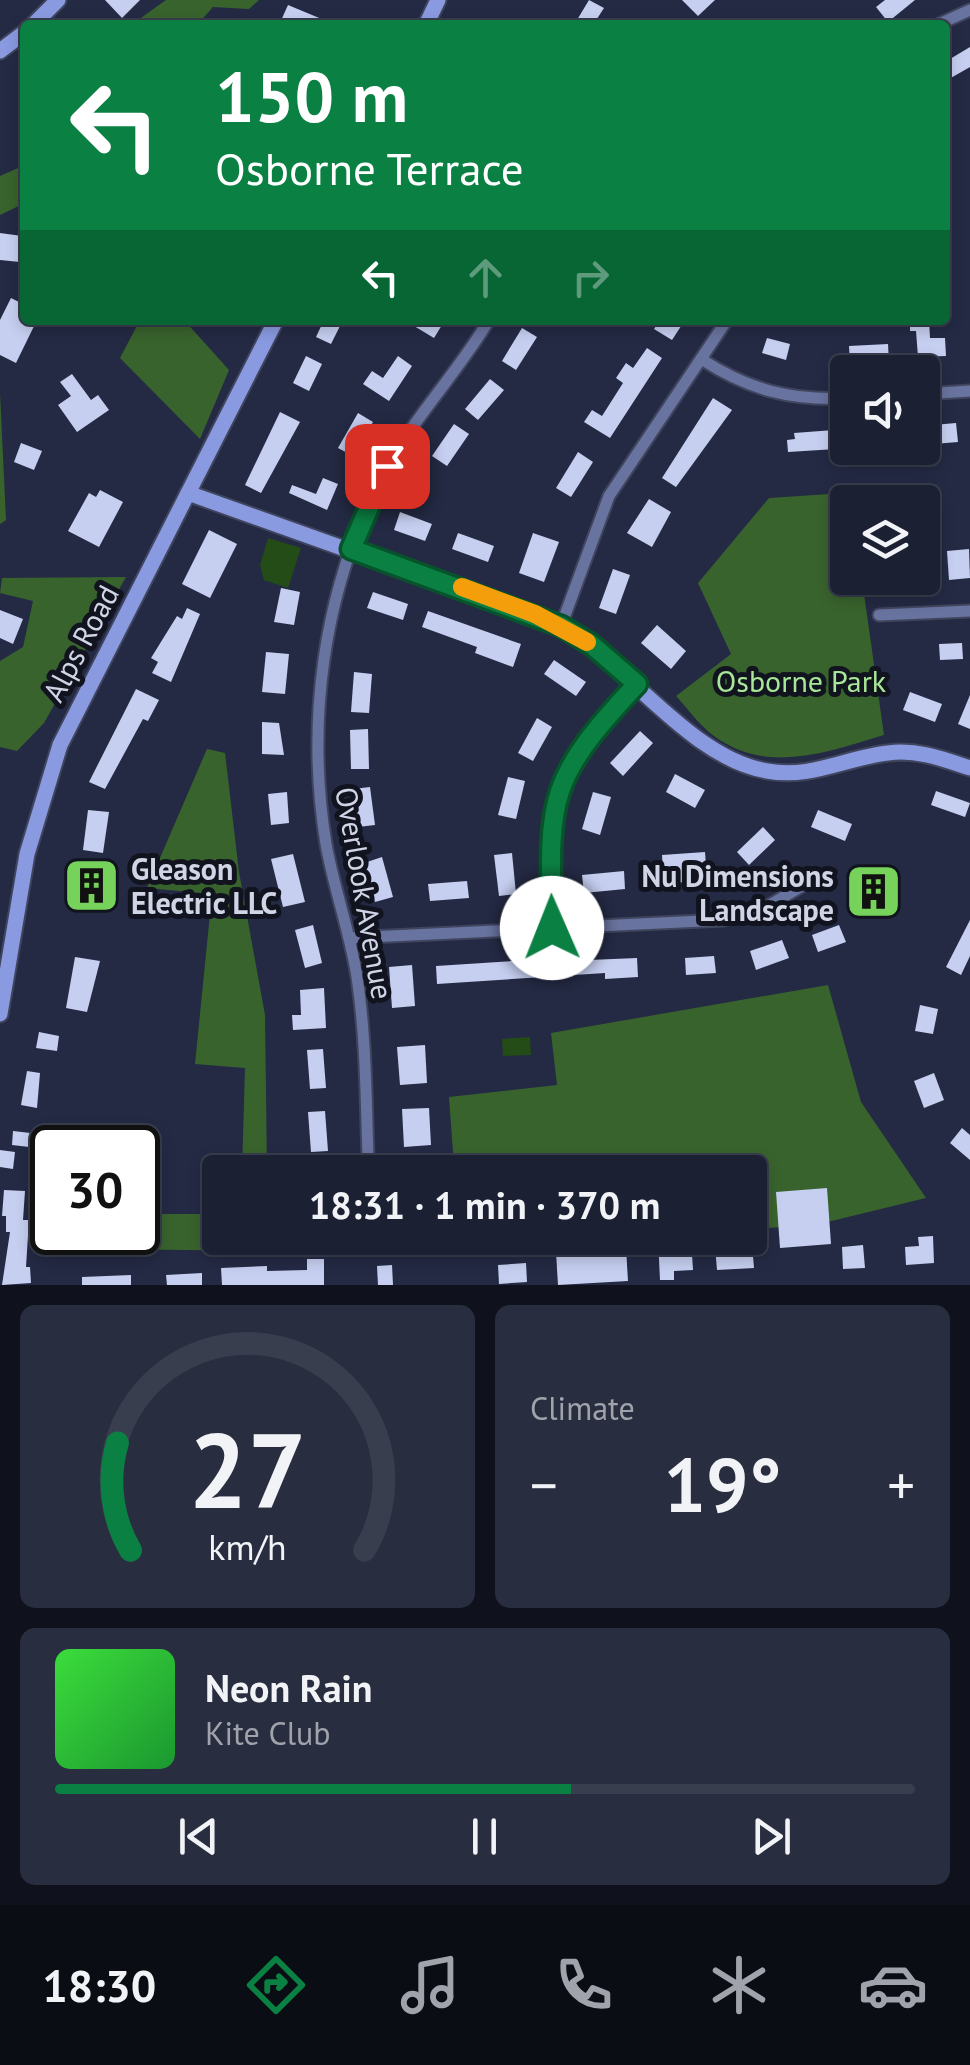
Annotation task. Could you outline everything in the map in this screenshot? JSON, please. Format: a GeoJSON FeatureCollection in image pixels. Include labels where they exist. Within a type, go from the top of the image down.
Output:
{"type":"FeatureCollection","features":[{"type":"Feature","properties":{"kind":"street"},"geometry":{"type":"LineString","coordinates":[[37,20],[58,0]]}},
{"type":"Feature","properties":{"kind":"street"},"geometry":{"type":"LineString","coordinates":[[0,52],[20,36]]}},
{"type":"Feature","properties":{"kind":"street","name":"Alps Road"},"geometry":{"type":"LineString","coordinates":[[0,1014],[27,854],[60,746],[273,325]]}},
{"type":"Feature","properties":{"kind":"street","name":"Overlook Avenue"},"geometry":{"type":"LineString","coordinates":[[368,1155],[362,1014],[325,832],[318,724],[330,624],[351,549],[397,448],[484,325]]}},
{"type":"Feature","properties":{"kind":"street"},"geometry":{"type":"LineString","coordinates":[[561,626],[609,496],[724,325]]}},
{"type":"Feature","properties":{"kind":"street"},"geometry":{"type":"LineString","coordinates":[[701,359],[767,393],[809,400],[830,399]]}},
{"type":"Feature","properties":{"kind":"street"},"geometry":{"type":"LineString","coordinates":[[940,393],[970,391]]}},
{"type":"Feature","properties":{"kind":"street"},"geometry":{"type":"LineString","coordinates":[[188,493],[561,626],[592,645],[698,738],[754,768],[799,774],[909,752],[970,768]]}},
{"type":"Feature","properties":{"kind":"street"},"geometry":{"type":"LineString","coordinates":[[878,615],[970,611]]}},
{"type":"Feature","properties":{"kind":"street"},"geometry":{"type":"LineString","coordinates":[[552,928],[550,836],[558,793],[586,740],[637,684]]}},
{"type":"Feature","properties":{"kind":"street"},"geometry":{"type":"LineString","coordinates":[[349,938],[724,920],[765,908],[810,881]]}},
{"type":"Feature","properties":{"kind":"green space"},"geometry":{"type":"Polygon","coordinates":[[[166,0],[259,0],[249,9],[213,7],[201,20],[138,20],[166,0]]]}},
{"type":"Feature","properties":{"kind":"green space"},"geometry":{"type":"Polygon","coordinates":[[[20,167],[20,205],[0,215],[0,176],[20,167]]]}},
{"type":"Feature","properties":{"kind":"green space"},"geometry":{"type":"Polygon","coordinates":[[[137,325],[188,325],[229,370],[200,439],[120,358],[137,325]]]}},
{"type":"Feature","properties":{"kind":"green space"},"geometry":{"type":"Polygon","coordinates":[[[0,393],[6,520],[0,524],[0,393]]]}},
{"type":"Feature","properties":{"kind":"green space","name":"Osborne Park"},"geometry":{"type":"Polygon","coordinates":[[[830,494],[830,595],[864,595],[884,735],[820,753],[755,755],[734,748],[709,732],[676,696],[731,654],[698,583],[769,498],[830,494]]]}},
{"type":"Feature","properties":{"kind":"green space"},"geometry":{"type":"Polygon","coordinates":[[[268,538],[301,548],[288,588],[264,580],[260,565],[268,538]]]}},
{"type":"Feature","properties":{"kind":"green space"},"geometry":{"type":"Polygon","coordinates":[[[126,577],[44,723],[17,751],[0,747],[0,661],[23,647],[33,601],[0,593],[2,578],[126,577]]]}},
{"type":"Feature","properties":{"kind":"green space"},"geometry":{"type":"Polygon","coordinates":[[[207,749],[225,753],[239,872],[265,1015],[267,1155],[242,1155],[245,1068],[195,1064],[212,894],[147,888],[207,749]]]}},
{"type":"Feature","properties":{"kind":"green space"},"geometry":{"type":"Polygon","coordinates":[[[828,985],[861,1102],[926,1198],[815,1225],[767,1228],[767,1155],[453,1155],[449,1097],[557,1085],[551,1033],[828,985]]]}},
{"type":"Feature","properties":{"kind":"green space"},"geometry":{"type":"Polygon","coordinates":[[[530,1037],[531,1055],[503,1056],[502,1039],[530,1037]]]}},
{"type":"Feature","properties":{"kind":"green space"},"geometry":{"type":"Polygon","coordinates":[[[160,1214],[202,1214],[202,1250],[160,1250],[160,1214]]]}},
{"type":"Feature","properties":{"kind":"building"},"geometry":{"type":"Polygon","coordinates":[[[105,0],[140,0],[122,18],[105,0]]]}},
{"type":"Feature","properties":{"kind":"building"},"geometry":{"type":"Polygon","coordinates":[[[589,0],[604,8],[596,20],[577,20],[589,0]]]}},
{"type":"Feature","properties":{"kind":"building"},"geometry":{"type":"Polygon","coordinates":[[[682,0],[715,0],[698,16],[682,0]]]}},
{"type":"Feature","properties":{"kind":"building"},"geometry":{"type":"Polygon","coordinates":[[[885,0],[915,0],[890,20],[876,7],[885,0]]]}},
{"type":"Feature","properties":{"kind":"building"},"geometry":{"type":"Polygon","coordinates":[[[288,5],[324,20],[281,20],[288,5]]]}},
{"type":"Feature","properties":{"kind":"building"},"geometry":{"type":"Polygon","coordinates":[[[970,47],[970,67],[950,78],[950,59],[970,47]]]}},
{"type":"Feature","properties":{"kind":"building"},"geometry":{"type":"Polygon","coordinates":[[[0,233],[20,236],[20,262],[0,260],[0,233]]]}},
{"type":"Feature","properties":{"kind":"building"},"geometry":{"type":"Polygon","coordinates":[[[11,298],[20,302],[20,325],[35,325],[16,363],[0,355],[0,320],[11,298]]]}},
{"type":"Feature","properties":{"kind":"building"},"geometry":{"type":"Polygon","coordinates":[[[322,325],[340,326],[331,344],[316,337],[322,325]]]}},
{"type":"Feature","properties":{"kind":"building"},"geometry":{"type":"Polygon","coordinates":[[[412,325],[442,325],[434,338],[412,325]]]}},
{"type":"Feature","properties":{"kind":"building"},"geometry":{"type":"Polygon","coordinates":[[[657,325],[682,325],[672,340],[654,329],[657,325]]]}},
{"type":"Feature","properties":{"kind":"building"},"geometry":{"type":"Polygon","coordinates":[[[910,325],[929,325],[930,338],[945,338],[946,356],[918,355],[916,331],[910,331],[910,325]]]}},
{"type":"Feature","properties":{"kind":"building"},"geometry":{"type":"Polygon","coordinates":[[[522,328],[537,337],[516,370],[502,361],[522,328]]]}},
{"type":"Feature","properties":{"kind":"building"},"geometry":{"type":"Polygon","coordinates":[[[767,338],[790,344],[786,360],[762,353],[767,338]]]}},
{"type":"Feature","properties":{"kind":"building"},"geometry":{"type":"Polygon","coordinates":[[[888,344],[889,355],[850,355],[849,346],[888,344]]]}},
{"type":"Feature","properties":{"kind":"building"},"geometry":{"type":"Polygon","coordinates":[[[647,348],[662,358],[610,438],[584,422],[592,410],[602,416],[623,383],[616,378],[626,363],[633,368],[647,348]]]}},
{"type":"Feature","properties":{"kind":"building"},"geometry":{"type":"Polygon","coordinates":[[[306,356],[322,364],[309,391],[293,383],[306,356]]]}},
{"type":"Feature","properties":{"kind":"building"},"geometry":{"type":"Polygon","coordinates":[[[398,356],[412,366],[389,401],[363,384],[372,371],[383,378],[398,356]]]}},
{"type":"Feature","properties":{"kind":"building"},"geometry":{"type":"Polygon","coordinates":[[[72,374],[91,400],[98,395],[109,410],[77,432],[58,405],[71,396],[60,382],[72,374]]]}},
{"type":"Feature","properties":{"kind":"building"},"geometry":{"type":"Polygon","coordinates":[[[490,379],[504,390],[478,420],[465,409],[490,379]]]}},
{"type":"Feature","properties":{"kind":"building"},"geometry":{"type":"Polygon","coordinates":[[[713,398],[732,410],[676,487],[662,478],[713,398]]]}},
{"type":"Feature","properties":{"kind":"building"},"geometry":{"type":"Polygon","coordinates":[[[280,412],[300,422],[261,493],[245,485],[280,412]]]}},
{"type":"Feature","properties":{"kind":"building"},"geometry":{"type":"Polygon","coordinates":[[[358,413],[373,422],[353,456],[338,448],[358,413]]]}},
{"type":"Feature","properties":{"kind":"building"},"geometry":{"type":"Polygon","coordinates":[[[956,423],[958,442],[940,444],[940,424],[956,423]]]}},
{"type":"Feature","properties":{"kind":"building"},"geometry":{"type":"Polygon","coordinates":[[[454,424],[469,434],[447,466],[432,456],[454,424]]]}},
{"type":"Feature","properties":{"kind":"building"},"geometry":{"type":"Polygon","coordinates":[[[830,430],[830,449],[788,452],[787,440],[795,439],[794,433],[830,430]]]}},
{"type":"Feature","properties":{"kind":"building"},"geometry":{"type":"Polygon","coordinates":[[[21,443],[42,451],[34,470],[14,462],[21,443]]]}},
{"type":"Feature","properties":{"kind":"building"},"geometry":{"type":"Polygon","coordinates":[[[578,452],[593,462],[571,497],[556,488],[578,452]]]}},
{"type":"Feature","properties":{"kind":"building"},"geometry":{"type":"Polygon","coordinates":[[[323,478],[338,484],[327,510],[289,493],[292,485],[316,494],[323,478]]]}},
{"type":"Feature","properties":{"kind":"building"},"geometry":{"type":"Polygon","coordinates":[[[100,490],[123,502],[99,547],[68,531],[89,493],[96,497],[100,490]]]}},
{"type":"Feature","properties":{"kind":"building"},"geometry":{"type":"Polygon","coordinates":[[[649,499],[671,512],[652,547],[627,533],[649,499]]]}},
{"type":"Feature","properties":{"kind":"building"},"geometry":{"type":"Polygon","coordinates":[[[400,512],[432,524],[425,541],[394,530],[400,512]]]}},
{"type":"Feature","properties":{"kind":"building"},"geometry":{"type":"Polygon","coordinates":[[[209,530],[237,544],[210,598],[182,584],[209,530]]]}},
{"type":"Feature","properties":{"kind":"building"},"geometry":{"type":"Polygon","coordinates":[[[458,533],[494,546],[488,562],[452,549],[458,533]]]}},
{"type":"Feature","properties":{"kind":"building"},"geometry":{"type":"Polygon","coordinates":[[[533,533],[559,542],[544,582],[519,573],[533,533]]]}},
{"type":"Feature","properties":{"kind":"building"},"geometry":{"type":"Polygon","coordinates":[[[969,549],[970,578],[949,580],[947,551],[969,549]]]}},
{"type":"Feature","properties":{"kind":"building"},"geometry":{"type":"Polygon","coordinates":[[[613,569],[630,575],[616,614],[599,608],[613,569]]]}},
{"type":"Feature","properties":{"kind":"building"},"geometry":{"type":"Polygon","coordinates":[[[281,588],[300,592],[294,625],[274,622],[281,588]]]}},
{"type":"Feature","properties":{"kind":"building"},"geometry":{"type":"Polygon","coordinates":[[[373,592],[408,604],[403,620],[367,608],[373,592]]]}},
{"type":"Feature","properties":{"kind":"building"},"geometry":{"type":"Polygon","coordinates":[[[187,608],[200,614],[171,682],[152,673],[158,662],[151,658],[177,616],[182,619],[187,608]]]}},
{"type":"Feature","properties":{"kind":"building"},"geometry":{"type":"Polygon","coordinates":[[[0,610],[23,619],[13,644],[0,638],[0,610]]]}},
{"type":"Feature","properties":{"kind":"building"},"geometry":{"type":"Polygon","coordinates":[[[428,611],[521,644],[513,667],[475,653],[477,647],[422,627],[428,611]]]}},
{"type":"Feature","properties":{"kind":"building"},"geometry":{"type":"Polygon","coordinates":[[[657,625],[686,651],[671,669],[641,643],[657,625]]]}},
{"type":"Feature","properties":{"kind":"building"},"geometry":{"type":"Polygon","coordinates":[[[962,643],[963,659],[940,660],[939,644],[962,643]]]}},
{"type":"Feature","properties":{"kind":"building"},"geometry":{"type":"Polygon","coordinates":[[[266,652],[289,654],[285,694],[262,692],[266,652]]]}},
{"type":"Feature","properties":{"kind":"building"},"geometry":{"type":"Polygon","coordinates":[[[554,660],[586,682],[576,696],[544,674],[554,660]]]}},
{"type":"Feature","properties":{"kind":"building"},"geometry":{"type":"Polygon","coordinates":[[[354,672],[372,674],[369,713],[351,712],[354,672]]]}},
{"type":"Feature","properties":{"kind":"building"},"geometry":{"type":"Polygon","coordinates":[[[136,689],[159,700],[148,721],[143,719],[105,789],[89,782],[136,689]]]}},
{"type":"Feature","properties":{"kind":"building"},"geometry":{"type":"Polygon","coordinates":[[[910,692],[942,704],[935,722],[903,710],[910,692]]]}},
{"type":"Feature","properties":{"kind":"building"},"geometry":{"type":"Polygon","coordinates":[[[970,695],[970,729],[958,724],[970,695]]]}},
{"type":"Feature","properties":{"kind":"building"},"geometry":{"type":"Polygon","coordinates":[[[537,718],[552,727],[533,761],[518,753],[537,718]]]}},
{"type":"Feature","properties":{"kind":"building"},"geometry":{"type":"Polygon","coordinates":[[[262,722],[279,723],[284,755],[262,754],[262,722]]]}},
{"type":"Feature","properties":{"kind":"building"},"geometry":{"type":"Polygon","coordinates":[[[368,729],[369,769],[351,769],[350,730],[368,729]]]}},
{"type":"Feature","properties":{"kind":"building"},"geometry":{"type":"Polygon","coordinates":[[[640,731],[653,743],[623,776],[610,763],[640,731]]]}},
{"type":"Feature","properties":{"kind":"building"},"geometry":{"type":"Polygon","coordinates":[[[675,774],[705,790],[695,808],[666,792],[675,774]]]}},
{"type":"Feature","properties":{"kind":"building"},"geometry":{"type":"Polygon","coordinates":[[[508,777],[525,781],[516,819],[498,815],[508,777]]]}},
{"type":"Feature","properties":{"kind":"building"},"geometry":{"type":"Polygon","coordinates":[[[370,787],[375,825],[358,827],[353,789],[370,787]]]}},
{"type":"Feature","properties":{"kind":"building"},"geometry":{"type":"Polygon","coordinates":[[[936,791],[970,803],[965,817],[931,805],[936,791]]]}},
{"type":"Feature","properties":{"kind":"building"},"geometry":{"type":"Polygon","coordinates":[[[287,792],[289,823],[271,825],[268,794],[287,792]]]}},
{"type":"Feature","properties":{"kind":"building"},"geometry":{"type":"Polygon","coordinates":[[[593,792],[611,797],[600,835],[582,829],[593,792]]]}},
{"type":"Feature","properties":{"kind":"building"},"geometry":{"type":"Polygon","coordinates":[[[88,810],[109,812],[103,853],[83,850],[88,810]]]}},
{"type":"Feature","properties":{"kind":"building"},"geometry":{"type":"Polygon","coordinates":[[[818,810],[852,824],[845,841],[811,827],[818,810]]]}},
{"type":"Feature","properties":{"kind":"building"},"geometry":{"type":"Polygon","coordinates":[[[763,827],[775,840],[749,865],[737,852],[763,827]]]}},
{"type":"Feature","properties":{"kind":"building"},"geometry":{"type":"Polygon","coordinates":[[[705,852],[707,880],[664,884],[662,855],[705,852]]]}},
{"type":"Feature","properties":{"kind":"building"},"geometry":{"type":"Polygon","coordinates":[[[512,853],[516,894],[499,896],[494,855],[512,853]]]}},
{"type":"Feature","properties":{"kind":"building"},"geometry":{"type":"Polygon","coordinates":[[[293,854],[305,902],[283,907],[271,859],[293,854]]]}},
{"type":"Feature","properties":{"kind":"building"},"geometry":{"type":"Polygon","coordinates":[[[382,857],[393,897],[375,902],[364,863],[382,857]]]}},
{"type":"Feature","properties":{"kind":"building","name":"Gleason Electric LLC"},"geometry":{"type":"Polygon","coordinates":[[[78,870],[107,872],[106,900],[77,899],[78,870]]]}},
{"type":"Feature","properties":{"kind":"building"},"geometry":{"type":"Polygon","coordinates":[[[624,871],[625,889],[584,893],[582,875],[624,871]]]}},
{"type":"Feature","properties":{"kind":"building","name":"Nu Dimensions Landscape"},"geometry":{"type":"Polygon","coordinates":[[[860,873],[885,873],[885,910],[860,910],[860,873]]]}},
{"type":"Feature","properties":{"kind":"building"},"geometry":{"type":"Polygon","coordinates":[[[467,881],[469,898],[430,901],[428,884],[467,881]]]}},
{"type":"Feature","properties":{"kind":"building"},"geometry":{"type":"Polygon","coordinates":[[[970,920],[970,956],[961,975],[946,967],[970,920]]]}},
{"type":"Feature","properties":{"kind":"building"},"geometry":{"type":"Polygon","coordinates":[[[313,925],[322,963],[305,968],[295,930],[313,925]]]}},
{"type":"Feature","properties":{"kind":"building"},"geometry":{"type":"Polygon","coordinates":[[[839,925],[846,942],[818,952],[812,935],[839,925]]]}},
{"type":"Feature","properties":{"kind":"building"},"geometry":{"type":"Polygon","coordinates":[[[782,940],[789,958],[756,970],[750,951],[782,940]]]}},
{"type":"Feature","properties":{"kind":"building"},"geometry":{"type":"Polygon","coordinates":[[[589,956],[589,960],[637,958],[638,977],[605,979],[605,973],[437,984],[436,966],[589,956]]]}},
{"type":"Feature","properties":{"kind":"building"},"geometry":{"type":"Polygon","coordinates":[[[714,956],[716,973],[686,975],[685,958],[714,956]]]}},
{"type":"Feature","properties":{"kind":"building"},"geometry":{"type":"Polygon","coordinates":[[[75,957],[100,961],[87,1012],[66,1008],[75,957]]]}},
{"type":"Feature","properties":{"kind":"building"},"geometry":{"type":"Polygon","coordinates":[[[412,965],[415,1006],[392,1008],[389,967],[412,965]]]}},
{"type":"Feature","properties":{"kind":"building"},"geometry":{"type":"Polygon","coordinates":[[[324,988],[326,1028],[293,1030],[292,1015],[301,1015],[300,990],[324,988]]]}},
{"type":"Feature","properties":{"kind":"building"},"geometry":{"type":"Polygon","coordinates":[[[920,1005],[938,1009],[933,1034],[915,1031],[920,1005]]]}},
{"type":"Feature","properties":{"kind":"building"},"geometry":{"type":"Polygon","coordinates":[[[39,1032],[59,1036],[57,1051],[36,1048],[39,1032]]]}},
{"type":"Feature","properties":{"kind":"building"},"geometry":{"type":"Polygon","coordinates":[[[425,1045],[427,1083],[400,1085],[397,1047],[425,1045]]]}},
{"type":"Feature","properties":{"kind":"building"},"geometry":{"type":"Polygon","coordinates":[[[323,1049],[326,1088],[310,1089],[307,1050],[323,1049]]]}},
{"type":"Feature","properties":{"kind":"building"},"geometry":{"type":"Polygon","coordinates":[[[27,1071],[40,1073],[37,1108],[21,1105],[27,1071]]]}},
{"type":"Feature","properties":{"kind":"building"},"geometry":{"type":"Polygon","coordinates":[[[934,1073],[944,1100],[924,1108],[914,1081],[934,1073]]]}},
{"type":"Feature","properties":{"kind":"building"},"geometry":{"type":"Polygon","coordinates":[[[429,1108],[431,1145],[404,1147],[402,1109],[429,1108]]]}},
{"type":"Feature","properties":{"kind":"building"},"geometry":{"type":"Polygon","coordinates":[[[325,1111],[328,1151],[311,1152],[308,1112],[325,1111]]]}},
{"type":"Feature","properties":{"kind":"building"},"geometry":{"type":"Polygon","coordinates":[[[962,1128],[970,1135],[970,1160],[950,1143],[962,1128]]]}},
{"type":"Feature","properties":{"kind":"building"},"geometry":{"type":"Polygon","coordinates":[[[13,1131],[30,1133],[30,1147],[12,1145],[13,1131]]]}},
{"type":"Feature","properties":{"kind":"building"},"geometry":{"type":"Polygon","coordinates":[[[0,1150],[15,1152],[13,1169],[0,1167],[0,1150]]]}},
{"type":"Feature","properties":{"kind":"building"},"geometry":{"type":"Polygon","coordinates":[[[827,1188],[831,1244],[780,1248],[776,1192],[827,1188]]]}},
{"type":"Feature","properties":{"kind":"building"},"geometry":{"type":"Polygon","coordinates":[[[4,1190],[25,1191],[23,1220],[29,1220],[26,1267],[30,1267],[31,1283],[2,1285],[10,1232],[6,1232],[6,1216],[2,1216],[4,1190]]]}},
{"type":"Feature","properties":{"kind":"building"},"geometry":{"type":"Polygon","coordinates":[[[933,1236],[934,1263],[906,1265],[905,1247],[919,1246],[918,1237],[933,1236]]]}},
{"type":"Feature","properties":{"kind":"building"},"geometry":{"type":"Polygon","coordinates":[[[863,1245],[865,1268],[843,1269],[842,1247],[863,1245]]]}},
{"type":"Feature","properties":{"kind":"building"},"geometry":{"type":"Polygon","coordinates":[[[556,1255],[626,1255],[628,1281],[558,1285],[556,1255]]]}},
{"type":"Feature","properties":{"kind":"building"},"geometry":{"type":"Polygon","coordinates":[[[659,1255],[692,1255],[693,1270],[674,1271],[674,1280],[660,1280],[659,1255]]]}},
{"type":"Feature","properties":{"kind":"building"},"geometry":{"type":"Polygon","coordinates":[[[716,1255],[753,1255],[754,1268],[717,1270],[716,1255]]]}},
{"type":"Feature","properties":{"kind":"building"},"geometry":{"type":"Polygon","coordinates":[[[307,1259],[324,1259],[324,1285],[222,1285],[221,1268],[267,1266],[267,1271],[307,1270],[307,1259]]]}},
{"type":"Feature","properties":{"kind":"building"},"geometry":{"type":"Polygon","coordinates":[[[526,1263],[527,1282],[499,1284],[498,1265],[526,1263]]]}},
{"type":"Feature","properties":{"kind":"building"},"geometry":{"type":"Polygon","coordinates":[[[392,1265],[393,1285],[378,1285],[377,1266],[392,1265]]]}},
{"type":"Feature","properties":{"kind":"building"},"geometry":{"type":"Polygon","coordinates":[[[202,1273],[202,1285],[167,1285],[166,1275],[202,1273]]]}},
{"type":"Feature","properties":{"kind":"building"},"geometry":{"type":"Polygon","coordinates":[[[131,1275],[131,1285],[82,1285],[82,1277],[131,1275]]]}},
{"type":"Feature","properties":{"kind":"slow traffic"},"geometry":{"type":"LineString","coordinates":[[462,587],[535,614],[587,642]]}},
{"type":"Feature","properties":{"kind":"place","name":"Gleason Electric LLC"},"geometry":{"type":"Point","coordinates":[92,885]}},
{"type":"Feature","properties":{"kind":"place","name":"Nu Dimensions Landscape"},"geometry":{"type":"Point","coordinates":[873,892]}},
{"type":"Feature","properties":{"kind":"route"},"geometry":{"type":"LineString","coordinates":[[387,466],[351,549],[561,626],[592,645],[637,684],[574,756],[558,793],[550,836],[552,928]]}}]}
